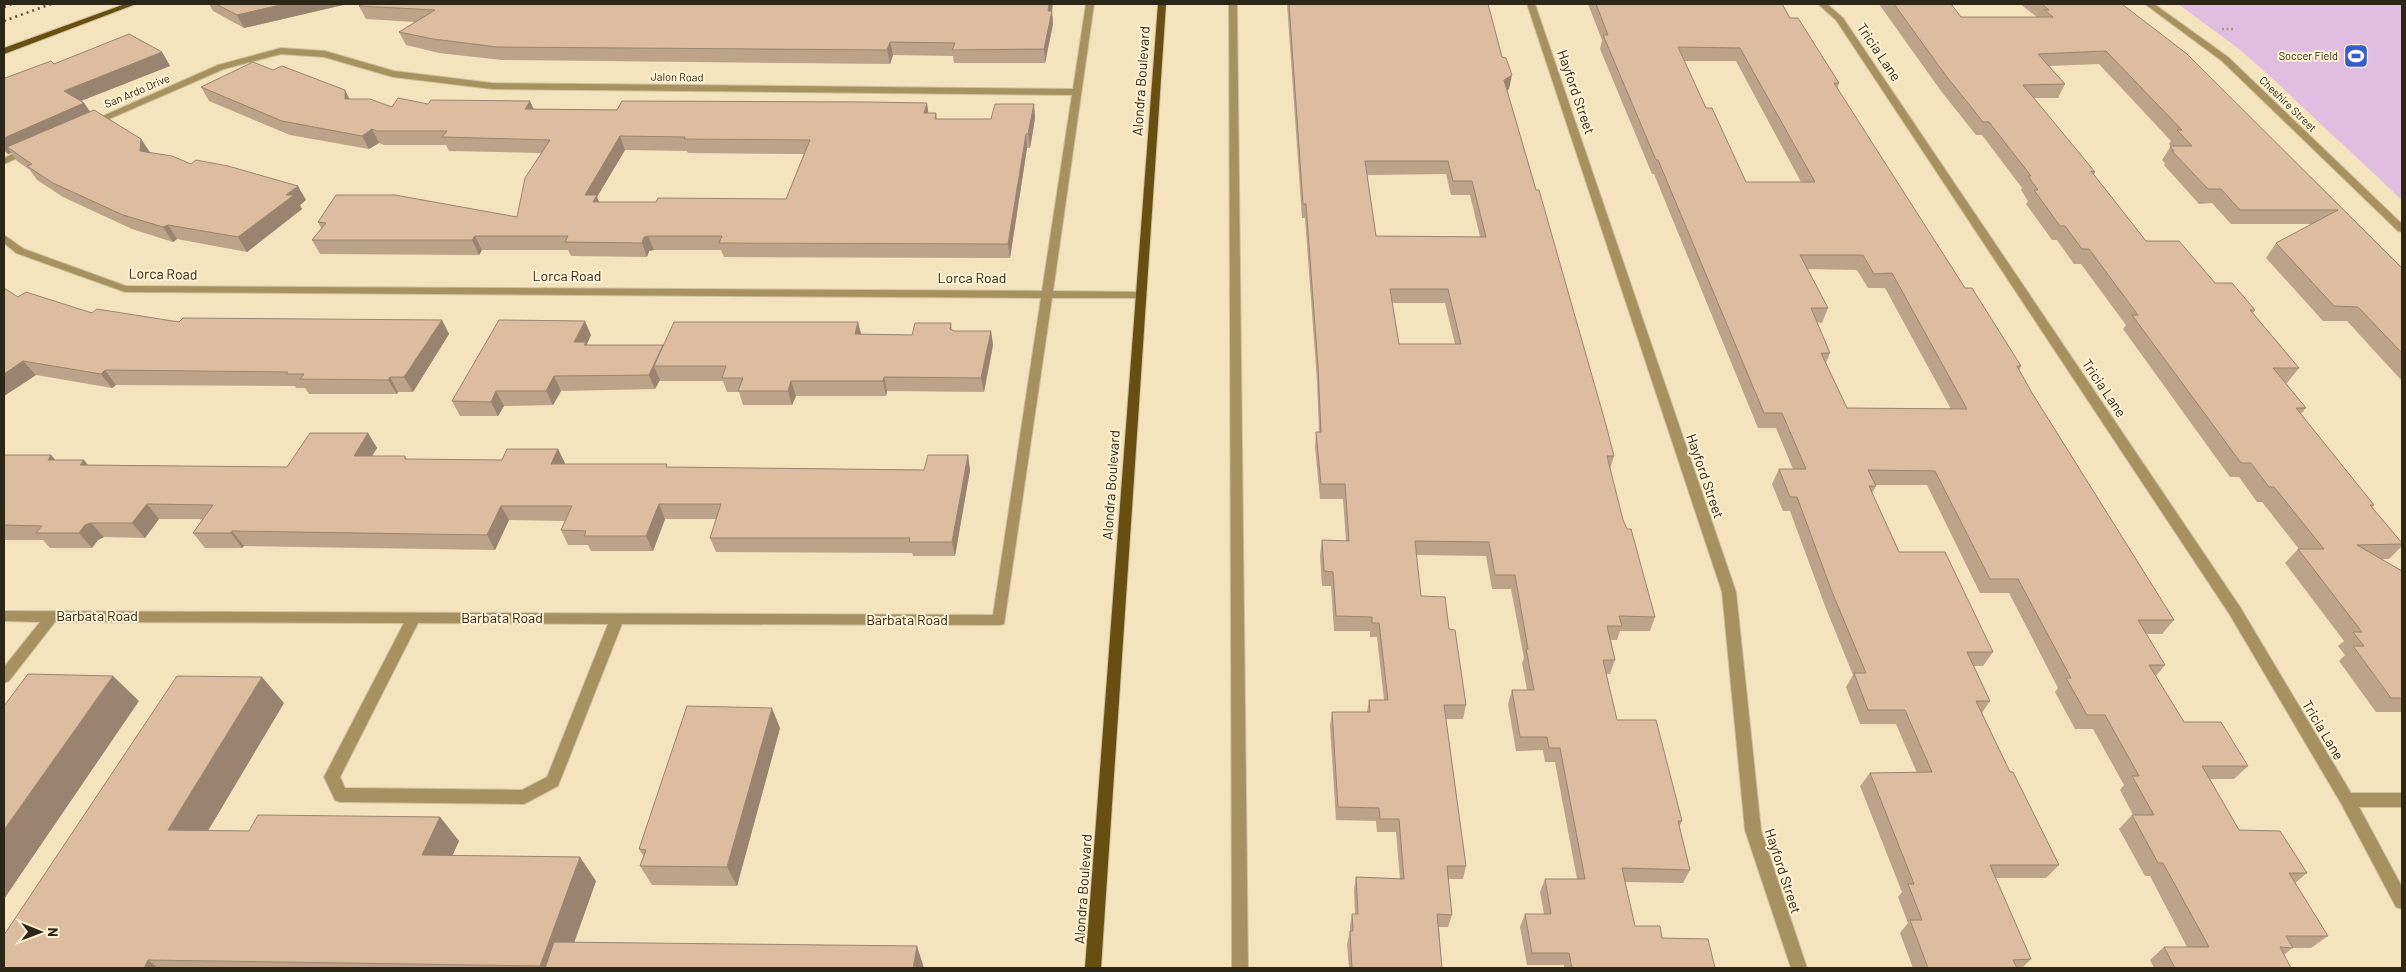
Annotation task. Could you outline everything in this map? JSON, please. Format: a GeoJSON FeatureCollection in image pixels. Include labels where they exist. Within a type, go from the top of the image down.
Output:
{"type":"FeatureCollection","features":[{"type":"Feature","properties":{"kind":"main road"},"geometry":{"type":"LineString","coordinates":[[4,52],[132,4]]}},
{"type":"Feature","properties":{"kind":"main road","name":"Alondra Boulevard"},"geometry":{"type":"LineString","coordinates":[[1093,968],[1162,4]]}},
{"type":"Feature","properties":{"kind":"street"},"geometry":{"type":"LineString","coordinates":[[1047,293],[1090,4]]}},
{"type":"Feature","properties":{"kind":"street"},"geometry":{"type":"LineString","coordinates":[[1234,4],[1240,968]]}},
{"type":"Feature","properties":{"kind":"street","name":"Hayford Street"},"geometry":{"type":"LineString","coordinates":[[1531,4],[1729,592],[1753,830],[1800,968]]}},
{"type":"Feature","properties":{"kind":"street","name":"Tricia Lane"},"geometry":{"type":"LineString","coordinates":[[1822,4],[1839,18],[2235,611],[2347,800],[2402,902]]}},
{"type":"Feature","properties":{"kind":"street","name":"Cheshire Street"},"geometry":{"type":"LineString","coordinates":[[2149,4],[2225,59],[2402,229]]}},
{"type":"Feature","properties":{"kind":"street","name":"Jalon Road"},"geometry":{"type":"LineString","coordinates":[[281,51],[325,54],[393,74],[492,86],[1077,92]]}},
{"type":"Feature","properties":{"kind":"street","name":"San Ardo Drive"},"geometry":{"type":"LineString","coordinates":[[76,130],[221,67],[281,51]]}},
{"type":"Feature","properties":{"kind":"street"},"geometry":{"type":"LineString","coordinates":[[4,161],[40,145]]}},
{"type":"Feature","properties":{"kind":"street","name":"Lorca Road"},"geometry":{"type":"LineString","coordinates":[[4,238],[20,250],[125,289],[1142,295]]}},
{"type":"Feature","properties":{"kind":"street","name":"Barbata Road"},"geometry":{"type":"LineString","coordinates":[[4,616],[999,620],[1047,293]]}},
{"type":"Feature","properties":{"kind":"street"},"geometry":{"type":"LineString","coordinates":[[4,677],[52,616]]}},
{"type":"Feature","properties":{"kind":"street"},"geometry":{"type":"LineString","coordinates":[[414,617],[332,777],[340,795],[524,798],[553,781],[617,618]]}},
{"type":"Feature","properties":{"kind":"street"},"geometry":{"type":"LineString","coordinates":[[2347,800],[2402,800]]}},
{"type":"Feature","properties":{"kind":"shaded area"},"geometry":{"type":"Polygon","coordinates":[[[2178,4],[2402,4],[2402,200],[2239,49],[2178,4]]]}},
{"type":"Feature","properties":{"kind":"building"},"geometry":{"type":"Polygon","coordinates":[[[216,4],[284,4],[237,15],[216,4]]]}},
{"type":"Feature","properties":{"kind":"building"},"geometry":{"type":"Polygon","coordinates":[[[362,4],[1049,4],[1048,11],[1052,11],[1044,49],[952,50],[955,43],[890,42],[887,50],[497,47],[433,39],[399,32],[435,10],[359,6],[362,4]]]}},
{"type":"Feature","properties":{"kind":"building"},"geometry":{"type":"Polygon","coordinates":[[[1289,4],[1488,4],[1502,57],[1506,58],[1512,75],[1504,80],[1536,190],[1539,190],[1606,425],[1614,456],[1607,456],[1623,520],[1627,529],[1631,529],[1655,617],[1619,616],[1622,626],[1607,626],[1615,660],[1603,660],[1617,720],[1656,720],[1682,821],[1678,821],[1690,870],[1622,868],[1635,926],[1660,926],[1662,938],[1708,939],[1715,968],[1572,968],[1569,953],[1532,953],[1525,914],[1551,914],[1545,879],[1585,879],[1560,748],[1549,748],[1547,737],[1520,737],[1512,690],[1534,690],[1515,575],[1495,575],[1489,542],[1415,541],[1421,596],[1445,597],[1449,629],[1455,630],[1466,705],[1444,705],[1466,866],[1447,866],[1452,915],[1437,914],[1442,968],[1352,968],[1350,931],[1353,931],[1352,914],[1358,914],[1356,877],[1404,879],[1399,819],[1380,819],[1379,808],[1338,807],[1332,712],[1370,712],[1369,700],[1388,700],[1379,623],[1372,623],[1372,617],[1336,616],[1333,572],[1324,571],[1322,540],[1349,541],[1345,484],[1321,484],[1316,432],[1321,432],[1318,367],[1306,204],[1303,204],[1289,4]],[[1365,161],[1376,236],[1486,237],[1472,181],[1453,181],[1448,161],[1365,161]],[[1390,289],[1399,344],[1461,344],[1448,289],[1390,289]]]}},
{"type":"Feature","properties":{"kind":"building"},"geometry":{"type":"Polygon","coordinates":[[[1596,4],[1782,4],[1790,18],[1798,18],[1839,83],[1834,83],[1965,288],[1972,288],[2021,366],[2017,366],[2032,393],[2174,620],[2138,620],[2165,665],[2149,665],[2184,722],[2221,722],[2248,766],[2202,766],[2239,830],[2280,831],[2307,873],[2289,873],[2328,936],[2286,936],[2293,948],[2280,947],[2291,968],[2175,968],[2164,947],[2209,947],[2163,863],[2158,863],[2132,815],[2154,815],[2132,776],[2139,776],[2105,715],[2087,715],[2066,678],[2071,678],[2018,579],[1990,579],[1935,471],[1868,470],[1876,486],[1869,486],[1899,552],[1945,552],[1993,652],[1967,652],[1990,701],[1976,701],[2010,772],[2013,772],[2059,865],[1990,865],[2031,959],[2013,960],[2017,968],[1928,968],[1910,920],[1922,920],[1908,884],[1914,884],[1870,773],[1932,772],[1905,710],[1868,710],[1854,673],[1866,673],[1832,592],[1797,497],[1790,497],[1779,469],[1806,469],[1782,413],[1764,413],[1658,160],[1656,160],[1603,35],[1608,35],[1596,4]],[[1678,47],[1706,108],[1712,108],[1746,182],[1815,182],[1740,48],[1678,47]],[[1800,255],[1828,308],[1811,308],[1830,353],[1821,353],[1847,408],[1967,409],[1892,273],[1874,274],[1863,255],[1800,255]]]}},
{"type":"Feature","properties":{"kind":"building"},"geometry":{"type":"Polygon","coordinates":[[[1894,4],[1951,4],[1961,17],[2053,17],[2044,10],[2049,10],[2042,4],[2122,4],[2187,54],[2402,268],[2402,353],[2358,307],[2334,306],[2276,243],[2338,210],[2240,210],[2221,189],[2208,189],[2172,151],[2174,151],[2170,146],[2192,146],[2177,130],[2182,130],[2106,51],[2038,54],[2065,84],[2023,85],[2095,172],[2091,171],[2146,241],[2179,241],[2215,283],[2232,283],[2255,310],[2250,310],[2299,368],[2273,368],[2306,408],[2296,408],[2374,505],[2370,505],[2402,543],[2357,545],[2402,571],[2402,698],[2391,698],[2353,646],[2364,646],[2353,632],[2362,632],[2298,549],[2324,549],[2274,487],[2269,487],[2251,463],[2241,463],[2132,315],[2138,315],[2089,249],[2082,249],[2065,226],[2060,226],[2034,190],[2038,190],[2028,176],[2031,176],[1989,122],[1983,122],[1947,77],[1894,4]]]}},
{"type":"Feature","properties":{"kind":"building"},"geometry":{"type":"Polygon","coordinates":[[[129,34],[162,52],[64,91],[84,103],[4,138],[4,78],[51,61],[54,64],[129,34]]]}},
{"type":"Feature","properties":{"kind":"building"},"geometry":{"type":"Polygon","coordinates":[[[253,62],[273,70],[282,66],[345,90],[345,99],[370,99],[392,107],[398,98],[428,104],[431,100],[530,101],[525,109],[617,110],[622,101],[927,103],[924,113],[936,113],[935,119],[991,119],[995,104],[1034,104],[1028,134],[1026,134],[1008,244],[719,243],[722,236],[648,236],[644,237],[642,243],[565,242],[568,236],[475,236],[472,240],[312,240],[326,223],[318,222],[336,195],[395,195],[517,217],[525,178],[550,140],[442,137],[447,131],[377,131],[372,129],[362,136],[282,121],[201,87],[253,62]],[[620,136],[585,195],[597,195],[593,202],[656,202],[658,198],[786,199],[810,140],[684,139],[685,137],[620,136]]]}},
{"type":"Feature","properties":{"kind":"building"},"geometry":{"type":"Polygon","coordinates":[[[94,110],[141,139],[140,151],[172,156],[191,164],[196,160],[228,166],[298,186],[286,195],[294,195],[238,237],[168,225],[163,227],[123,215],[53,183],[27,166],[32,164],[7,147],[94,110]]]}},
{"type":"Feature","properties":{"kind":"building"},"geometry":{"type":"Polygon","coordinates":[[[4,288],[18,297],[26,292],[92,313],[97,309],[179,322],[183,318],[442,320],[404,377],[390,377],[388,380],[300,379],[304,374],[286,374],[288,372],[105,370],[101,374],[23,361],[4,374],[4,288]]]}},
{"type":"Feature","properties":{"kind":"building"},"geometry":{"type":"Polygon","coordinates":[[[499,320],[585,321],[574,342],[586,342],[584,345],[663,345],[649,375],[554,376],[546,391],[496,391],[491,402],[452,401],[499,320]]]}},
{"type":"Feature","properties":{"kind":"building"},"geometry":{"type":"Polygon","coordinates":[[[674,322],[858,322],[855,334],[912,335],[915,323],[951,323],[950,329],[954,331],[991,331],[981,378],[884,377],[883,381],[791,381],[788,391],[738,391],[743,378],[722,378],[726,366],[654,366],[674,322]]]}},
{"type":"Feature","properties":{"kind":"building"},"geometry":{"type":"Polygon","coordinates":[[[310,433],[368,433],[354,456],[405,456],[405,459],[502,460],[507,449],[558,449],[551,464],[667,464],[666,467],[924,470],[928,455],[968,455],[952,542],[909,542],[910,538],[710,538],[721,504],[659,504],[646,536],[584,536],[586,531],[561,530],[572,506],[501,506],[487,535],[232,531],[231,533],[193,533],[213,505],[147,504],[132,523],[91,523],[85,525],[79,533],[36,533],[42,526],[4,525],[4,455],[51,455],[48,460],[84,460],[80,465],[287,467],[310,433]]]}},
{"type":"Feature","properties":{"kind":"building"},"geometry":{"type":"Polygon","coordinates":[[[28,674],[113,676],[4,830],[4,706],[28,674]]]}},
{"type":"Feature","properties":{"kind":"building"},"geometry":{"type":"Polygon","coordinates":[[[177,676],[262,677],[168,830],[249,831],[258,815],[440,817],[422,855],[580,857],[540,966],[148,960],[144,968],[4,968],[4,935],[177,676]]]}},
{"type":"Feature","properties":{"kind":"building"},"geometry":{"type":"Polygon","coordinates":[[[687,706],[772,708],[727,867],[640,866],[646,850],[639,849],[687,706]]]}},
{"type":"Feature","properties":{"kind":"building"},"geometry":{"type":"Polygon","coordinates":[[[554,942],[917,946],[913,968],[545,968],[554,942]]]}},
{"type":"Feature","properties":{"kind":"railway"},"geometry":{"type":"LineString","coordinates":[[4,7],[12,4]]}},
{"type":"Feature","properties":{"kind":"railway"},"geometry":{"type":"LineString","coordinates":[[4,21],[51,4]]}},
{"type":"Feature","properties":{"kind":"place","name":"Soccer Field"},"geometry":{"type":"Point","coordinates":[2356,56]}}]}
